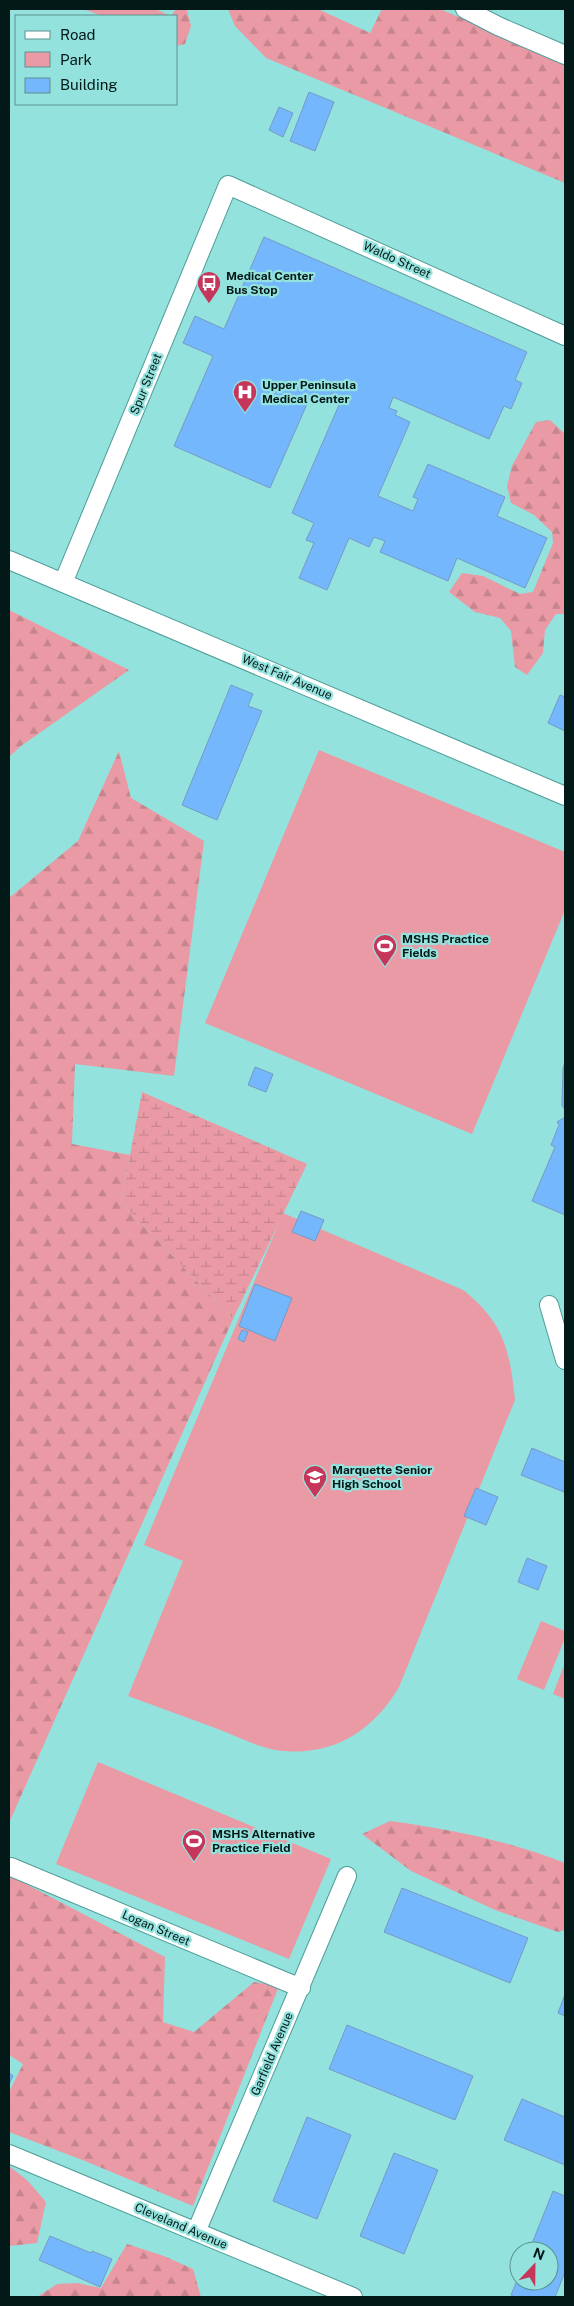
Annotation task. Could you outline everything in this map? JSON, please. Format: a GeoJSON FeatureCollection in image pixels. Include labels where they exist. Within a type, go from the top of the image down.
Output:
{"type":"FeatureCollection","features":[{"type":"Feature","properties":{"kind":"street"},"geometry":{"type":"LineString","coordinates":[[466,9],[498,26],[565,55]]}},
{"type":"Feature","properties":{"kind":"street","name":"Waldo Street"},"geometry":{"type":"LineString","coordinates":[[228,185],[565,336]]}},
{"type":"Feature","properties":{"kind":"street","name":"Spur Street"},"geometry":{"type":"LineString","coordinates":[[63,583],[228,185]]}},
{"type":"Feature","properties":{"kind":"street","name":"West Fair Avenue"},"geometry":{"type":"LineString","coordinates":[[9,560],[565,796]]}},
{"type":"Feature","properties":{"kind":"street"},"geometry":{"type":"LineString","coordinates":[[549,1305],[565,1360]]}},
{"type":"Feature","properties":{"kind":"street","name":"Logan Street"},"geometry":{"type":"LineString","coordinates":[[11,1867],[301,1988]]}},
{"type":"Feature","properties":{"kind":"street","name":"Garfield Avenue"},"geometry":{"type":"LineString","coordinates":[[196,2232],[347,1876]]}},
{"type":"Feature","properties":{"kind":"street","name":"Cleveland Avenue"},"geometry":{"type":"LineString","coordinates":[[9,2154],[353,2297]]}},
{"type":"Feature","properties":{"kind":"green space"},"geometry":{"type":"Polygon","coordinates":[[[83,9],[155,9],[169,15],[99,15],[83,9]]]}},
{"type":"Feature","properties":{"kind":"green space"},"geometry":{"type":"Polygon","coordinates":[[[176,9],[187,10],[191,26],[185,44],[178,46],[178,15],[172,15],[176,9]]]}},
{"type":"Feature","properties":{"kind":"green space"},"geometry":{"type":"Polygon","coordinates":[[[228,9],[318,9],[370,33],[382,9],[440,9],[565,62],[565,183],[266,58],[235,26],[228,9]]]}},
{"type":"Feature","properties":{"kind":"green space"},"geometry":{"type":"Polygon","coordinates":[[[550,420],[565,434],[565,614],[556,614],[545,630],[543,653],[527,675],[515,667],[511,631],[500,618],[475,612],[449,592],[462,573],[483,576],[520,594],[533,592],[553,543],[552,532],[534,515],[511,503],[507,486],[512,466],[536,422],[550,420]]]}},
{"type":"Feature","properties":{"kind":"green space"},"geometry":{"type":"Polygon","coordinates":[[[9,610],[129,670],[21,746],[9,757],[9,610]]]}},
{"type":"Feature","properties":{"kind":"green space","name":"MSHS Practice Fields"},"geometry":{"type":"Polygon","coordinates":[[[319,750],[565,852],[565,910],[472,1134],[205,1023],[319,750]]]}},
{"type":"Feature","properties":{"kind":"green space"},"geometry":{"type":"Polygon","coordinates":[[[119,751],[131,798],[204,841],[174,1076],[75,1064],[72,1144],[130,1155],[121,1202],[233,1319],[9,1823],[9,898],[78,841],[119,751]]]}},
{"type":"Feature","properties":{"kind":"green space"},"geometry":{"type":"Polygon","coordinates":[[[142,1092],[307,1164],[233,1319],[121,1202],[142,1092]]]}},
{"type":"Feature","properties":{"kind":"green space"},"geometry":{"type":"Polygon","coordinates":[[[283,1213],[463,1290],[488,1314],[496,1326],[511,1367],[515,1400],[399,1687],[376,1717],[348,1739],[314,1750],[295,1751],[275,1750],[261,1746],[128,1696],[183,1561],[144,1545],[283,1213]]]}},
{"type":"Feature","properties":{"kind":"green space"},"geometry":{"type":"Polygon","coordinates":[[[541,1621],[565,1631],[565,1638],[544,1690],[517,1679],[541,1621]]]}},
{"type":"Feature","properties":{"kind":"green space"},"geometry":{"type":"Polygon","coordinates":[[[565,1663],[565,1699],[553,1694],[565,1663]]]}},
{"type":"Feature","properties":{"kind":"green space","name":"MSHS Alternative Practice Field"},"geometry":{"type":"Polygon","coordinates":[[[98,1762],[331,1859],[289,1959],[56,1864],[98,1762]]]}},
{"type":"Feature","properties":{"kind":"green space"},"geometry":{"type":"Polygon","coordinates":[[[390,1821],[501,1842],[565,1863],[565,1930],[558,1932],[495,1910],[411,1871],[362,1834],[390,1821]]]}},
{"type":"Feature","properties":{"kind":"green space"},"geometry":{"type":"Polygon","coordinates":[[[9,1875],[165,1957],[163,2022],[194,2032],[254,1982],[279,1986],[193,2206],[9,2132],[9,2092],[23,2064],[9,2055],[9,1875]]]}},
{"type":"Feature","properties":{"kind":"green space"},"geometry":{"type":"Polygon","coordinates":[[[9,2166],[27,2180],[46,2202],[37,2243],[9,2246],[9,2166]]]}},
{"type":"Feature","properties":{"kind":"green space"},"geometry":{"type":"Polygon","coordinates":[[[127,2244],[164,2256],[193,2269],[201,2297],[37,2297],[57,2284],[77,2283],[101,2288],[127,2244]]]}},
{"type":"Feature","properties":{"kind":"building"},"geometry":{"type":"Polygon","coordinates":[[[309,92],[334,102],[315,151],[290,141],[309,92]]]}},
{"type":"Feature","properties":{"kind":"building"},"geometry":{"type":"Polygon","coordinates":[[[279,107],[293,113],[283,137],[269,130],[279,107]]]}},
{"type":"Feature","properties":{"kind":"building","name":"Upper Peninsula Medical Center"},"geometry":{"type":"Polygon","coordinates":[[[264,237],[527,352],[515,380],[522,383],[511,409],[504,406],[489,439],[393,397],[389,408],[397,411],[395,415],[410,422],[378,496],[413,511],[418,499],[413,497],[428,464],[505,497],[497,516],[547,538],[525,588],[457,558],[448,581],[380,552],[385,541],[374,537],[369,547],[349,538],[327,590],[299,578],[314,543],[306,540],[314,523],[292,513],[342,398],[331,393],[327,402],[311,395],[270,488],[174,446],[213,356],[183,343],[195,316],[224,329],[264,237]]]}},
{"type":"Feature","properties":{"kind":"building"},"geometry":{"type":"Polygon","coordinates":[[[231,685],[253,694],[248,706],[262,711],[217,820],[182,805],[231,685]]]}},
{"type":"Feature","properties":{"kind":"building"},"geometry":{"type":"Polygon","coordinates":[[[560,695],[565,697],[565,731],[548,723],[560,695]]]}},
{"type":"Feature","properties":{"kind":"building"},"geometry":{"type":"Polygon","coordinates":[[[565,1062],[565,1110],[562,1105],[563,1068],[565,1062]]]}},
{"type":"Feature","properties":{"kind":"building"},"geometry":{"type":"Polygon","coordinates":[[[255,1067],[273,1074],[266,1092],[248,1085],[255,1067]]]}},
{"type":"Feature","properties":{"kind":"building"},"geometry":{"type":"Polygon","coordinates":[[[565,1117],[565,1215],[532,1201],[555,1147],[551,1145],[559,1125],[557,1122],[565,1117]]]}},
{"type":"Feature","properties":{"kind":"building"},"geometry":{"type":"Polygon","coordinates":[[[301,1211],[324,1220],[315,1241],[292,1232],[301,1211]]]}},
{"type":"Feature","properties":{"kind":"building"},"geometry":{"type":"Polygon","coordinates":[[[255,1284],[292,1298],[275,1341],[239,1326],[255,1284]]]}},
{"type":"Feature","properties":{"kind":"building"},"geometry":{"type":"Polygon","coordinates":[[[242,1330],[248,1332],[244,1342],[238,1339],[242,1330]]]}},
{"type":"Feature","properties":{"kind":"building"},"geometry":{"type":"Polygon","coordinates":[[[532,1448],[565,1462],[564,1492],[521,1475],[532,1448]]]}},
{"type":"Feature","properties":{"kind":"building"},"geometry":{"type":"Polygon","coordinates":[[[476,1488],[498,1497],[486,1525],[464,1516],[476,1488]]]}},
{"type":"Feature","properties":{"kind":"building"},"geometry":{"type":"Polygon","coordinates":[[[527,1558],[547,1566],[538,1590],[518,1582],[527,1558]]]}},
{"type":"Feature","properties":{"kind":"building"},"geometry":{"type":"Polygon","coordinates":[[[402,1888],[528,1938],[510,1983],[384,1932],[402,1888]]]}},
{"type":"Feature","properties":{"kind":"building"},"geometry":{"type":"Polygon","coordinates":[[[565,1994],[565,2016],[558,2013],[565,1994]]]}},
{"type":"Feature","properties":{"kind":"building"},"geometry":{"type":"Polygon","coordinates":[[[347,2025],[473,2076],[455,2120],[329,2069],[347,2025]]]}},
{"type":"Feature","properties":{"kind":"building"},"geometry":{"type":"Polygon","coordinates":[[[9,2073],[13,2076],[9,2084],[9,2073]]]}},
{"type":"Feature","properties":{"kind":"building"},"geometry":{"type":"Polygon","coordinates":[[[522,2099],[565,2117],[565,2165],[504,2140],[522,2099]]]}},
{"type":"Feature","properties":{"kind":"building"},"geometry":{"type":"Polygon","coordinates":[[[307,2117],[351,2135],[317,2219],[273,2201],[307,2117]]]}},
{"type":"Feature","properties":{"kind":"building"},"geometry":{"type":"Polygon","coordinates":[[[394,2153],[438,2170],[404,2254],[360,2236],[394,2153]]]}},
{"type":"Feature","properties":{"kind":"building"},"geometry":{"type":"Polygon","coordinates":[[[553,2191],[565,2196],[565,2272],[559,2287],[559,2241],[533,2241],[553,2191]]]}},
{"type":"Feature","properties":{"kind":"building"},"geometry":{"type":"Polygon","coordinates":[[[50,2236],[91,2253],[92,2251],[112,2259],[100,2287],[39,2260],[50,2236]]]}},
{"type":"Feature","properties":{"kind":"building"},"geometry":{"type":"Polygon","coordinates":[[[513,2291],[557,2291],[555,2297],[515,2297],[511,2295],[513,2291]]]}},
{"type":"Feature","properties":{"kind":"place","name":"Medical Center Bus Stop"},"geometry":{"type":"Point","coordinates":[209,304]}},
{"type":"Feature","properties":{"kind":"place","name":"Upper Peninsula Medical Center"},"geometry":{"type":"Point","coordinates":[245,413]}},
{"type":"Feature","properties":{"kind":"place","name":"MSHS Practice Fields"},"geometry":{"type":"Point","coordinates":[385,967]}},
{"type":"Feature","properties":{"kind":"place","name":"Marquette Senior High School"},"geometry":{"type":"Point","coordinates":[315,1498]}},
{"type":"Feature","properties":{"kind":"place","name":"MSHS Alternative Practice Field"},"geometry":{"type":"Point","coordinates":[194,1862]}}]}
